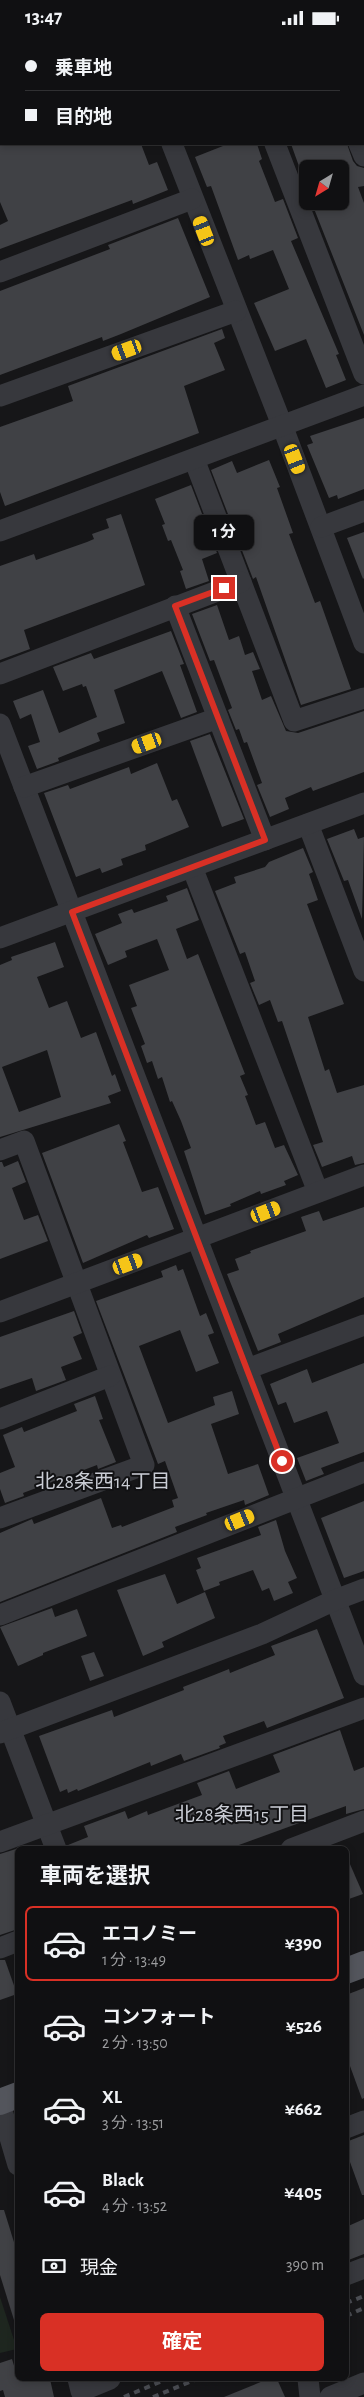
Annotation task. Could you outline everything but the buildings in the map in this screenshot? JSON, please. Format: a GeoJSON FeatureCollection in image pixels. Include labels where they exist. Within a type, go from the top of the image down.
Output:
{"type":"FeatureCollection","features":[{"type":"Feature","properties":{"kind":"main road"},"geometry":{"type":"LineString","coordinates":[[349,1970],[364,1964]]}},
{"type":"Feature","properties":{"kind":"main road"},"geometry":{"type":"LineString","coordinates":[[0,2103],[15,2096]]}},
{"type":"Feature","properties":{"kind":"street"},"geometry":{"type":"LineString","coordinates":[[172,145],[282,425],[363,640]]}},
{"type":"Feature","properties":{"kind":"street"},"geometry":{"type":"LineString","coordinates":[[275,145],[364,374]]}},
{"type":"Feature","properties":{"kind":"street"},"geometry":{"type":"LineString","coordinates":[[0,272],[192,199]]}},
{"type":"Feature","properties":{"kind":"street"},"geometry":{"type":"LineString","coordinates":[[0,396],[236,311]]}},
{"type":"Feature","properties":{"kind":"street"},"geometry":{"type":"LineString","coordinates":[[0,531],[364,395]]}},
{"type":"Feature","properties":{"kind":"street"},"geometry":{"type":"LineString","coordinates":[[194,459],[294,721],[364,697]]}},
{"type":"Feature","properties":{"kind":"street"},"geometry":{"type":"LineString","coordinates":[[320,527],[364,511]]}},
{"type":"Feature","properties":{"kind":"street"},"geometry":{"type":"LineString","coordinates":[[0,674],[241,582]]}},
{"type":"Feature","properties":{"kind":"street"},"geometry":{"type":"LineString","coordinates":[[175,606],[265,840]]}},
{"type":"Feature","properties":{"kind":"street"},"geometry":{"type":"LineString","coordinates":[[24,787],[218,717]]}},
{"type":"Feature","properties":{"kind":"street"},"geometry":{"type":"LineString","coordinates":[[0,723],[364,1675]]}},
{"type":"Feature","properties":{"kind":"street"},"geometry":{"type":"LineString","coordinates":[[0,938],[364,803]]}},
{"type":"Feature","properties":{"kind":"street"},"geometry":{"type":"LineString","coordinates":[[308,824],[364,971]]}},
{"type":"Feature","properties":{"kind":"street"},"geometry":{"type":"LineString","coordinates":[[192,867],[318,1192]]}},
{"type":"Feature","properties":{"kind":"street"},"geometry":{"type":"LineString","coordinates":[[0,1150],[24,1141],[144,1465],[0,1518]]}},
{"type":"Feature","properties":{"kind":"street"},"geometry":{"type":"LineString","coordinates":[[0,1312],[364,1175]]}},
{"type":"Feature","properties":{"kind":"street"},"geometry":{"type":"LineString","coordinates":[[247,1369],[364,1325]]}},
{"type":"Feature","properties":{"kind":"street"},"geometry":{"type":"LineString","coordinates":[[0,1419],[110,1376]]}},
{"type":"Feature","properties":{"kind":"street"},"geometry":{"type":"LineString","coordinates":[[0,1615],[364,1472]]}},
{"type":"Feature","properties":{"kind":"street"},"geometry":{"type":"LineString","coordinates":[[5,1731],[262,1634],[335,1599],[364,1589]]}},
{"type":"Feature","properties":{"kind":"street"},"geometry":{"type":"LineString","coordinates":[[0,1702],[5,1731],[55,1846]]}},
{"type":"Feature","properties":{"kind":"street"},"geometry":{"type":"LineString","coordinates":[[0,1842],[364,1708]]}},
{"type":"Feature","properties":{"kind":"street"},"geometry":{"type":"LineString","coordinates":[[299,1846],[364,1821]]}},
{"type":"Feature","properties":{"kind":"street"},"geometry":{"type":"LineString","coordinates":[[0,1948],[15,1942]]}},
{"type":"Feature","properties":{"kind":"street"},"geometry":{"type":"LineString","coordinates":[[0,2103],[15,2155]]}},
{"type":"Feature","properties":{"kind":"street"},"geometry":{"type":"LineString","coordinates":[[349,2127],[364,2121]]}},
{"type":"Feature","properties":{"kind":"street"},"geometry":{"type":"LineString","coordinates":[[349,2274],[364,2268]]}},
{"type":"Feature","properties":{"kind":"street"},"geometry":{"type":"LineString","coordinates":[[78,2381],[81,2391],[105,2381]]}},
{"type":"Feature","properties":{"kind":"street"},"geometry":{"type":"LineString","coordinates":[[308,2381],[310,2397]]}},
{"type":"Feature","properties":{"kind":"street"},"geometry":{"type":"LineString","coordinates":[[330,2397],[364,2383]]}},
{"type":"Feature","properties":{"kind":"shaded area"},"geometry":{"type":"Polygon","coordinates":[[[0,2297],[15,2343],[15,2349],[0,2353],[0,2297]]]}},
{"type":"Feature","properties":{"kind":"railway"},"geometry":{"type":"LineString","coordinates":[[349,2302],[364,2296]]}},
{"type":"Feature","properties":{"kind":"railway"},"geometry":{"type":"LineString","coordinates":[[349,2315],[364,2308]]}},
{"type":"Feature","properties":{"kind":"railway"},"geometry":{"type":"LineString","coordinates":[[124,2397],[162,2381]]}},
{"type":"Feature","properties":{"kind":"railway"},"geometry":{"type":"LineString","coordinates":[[153,2397],[192,2381]]}},
{"type":"Feature","properties":{"kind":"district","name":"北28条西14丁目"},"geometry":{"type":"Point","coordinates":[103,1482]}},
{"type":"Feature","properties":{"kind":"district","name":"北28条西15丁目"},"geometry":{"type":"Point","coordinates":[242,1815]}},
{"type":"Feature","properties":{"kind":"route"},"geometry":{"type":"LineString","coordinates":[[224,588],[175,606],[265,840],[72,912],[282,1461]]}}]}
